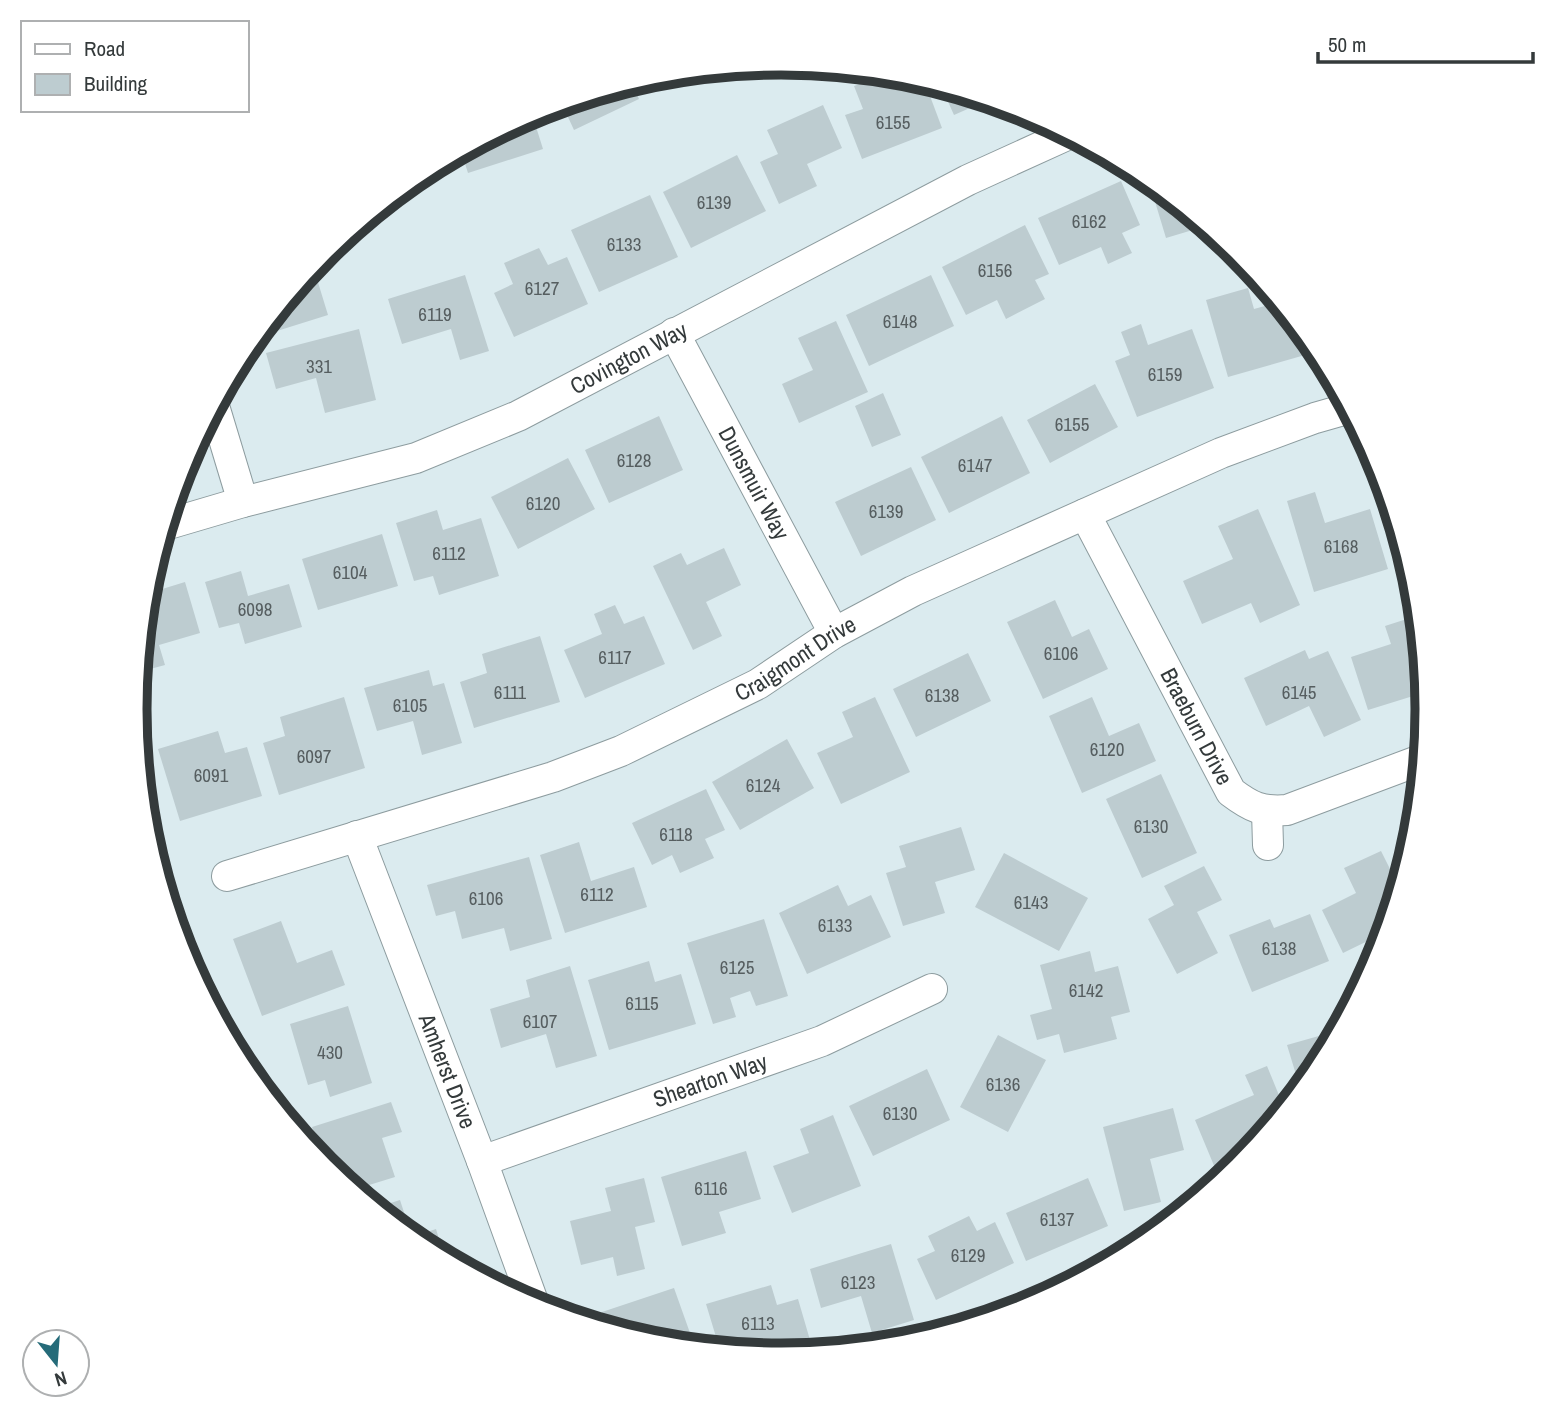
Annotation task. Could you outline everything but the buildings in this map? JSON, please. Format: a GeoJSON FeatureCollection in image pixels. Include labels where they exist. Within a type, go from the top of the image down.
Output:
{"type":"FeatureCollection","features":[{"type":"Feature","properties":{"kind":"street","name":"Covington Way"},"geometry":{"type":"LineString","coordinates":[[176,522],[416,458],[518,416],[968,180],[1058,139]]}},
{"type":"Feature","properties":{"kind":"street","name":"Dunsmuir Way"},"geometry":{"type":"LineString","coordinates":[[674,333],[834,633]]}},
{"type":"Feature","properties":{"kind":"street","name":"Craigmont Drive"},"geometry":{"type":"LineString","coordinates":[[227,876],[553,777],[621,751],[758,684],[834,633],[914,591],[1221,453],[1341,411]]}},
{"type":"Feature","properties":{"kind":"street"},"geometry":{"type":"LineString","coordinates":[[218,419],[243,502]]}},
{"type":"Feature","properties":{"kind":"street","name":"Braeburn Drive"},"geometry":{"type":"LineString","coordinates":[[1085,514],[1231,792],[1248,805],[1267,811]]}},
{"type":"Feature","properties":{"kind":"street"},"geometry":{"type":"LineString","coordinates":[[1268,845],[1267,811],[1287,810],[1413,763]]}},
{"type":"Feature","properties":{"kind":"street","name":"Amherst Drive"},"geometry":{"type":"LineString","coordinates":[[357,836],[529,1291]]}},
{"type":"Feature","properties":{"kind":"street","name":"Shearton Way"},"geometry":{"type":"LineString","coordinates":[[482,1161],[822,1041],[932,989]]}}]}
